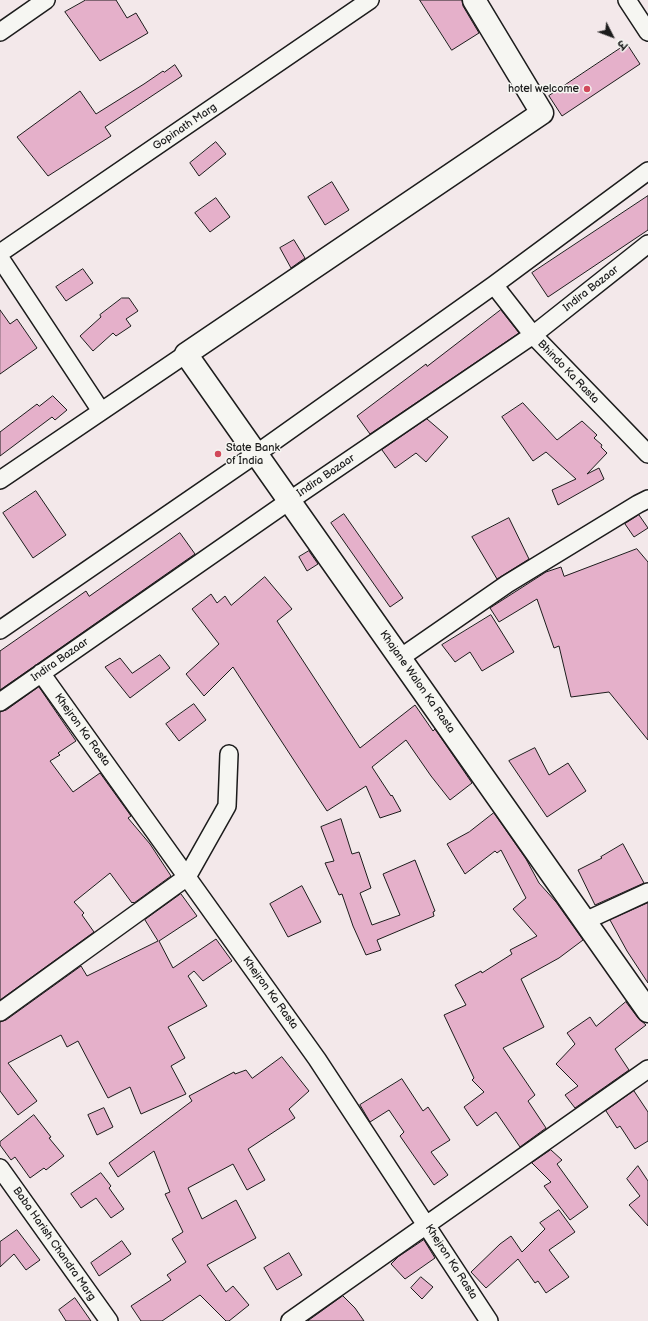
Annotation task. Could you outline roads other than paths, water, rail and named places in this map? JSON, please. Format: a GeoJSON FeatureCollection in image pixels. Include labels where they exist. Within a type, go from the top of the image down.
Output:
{"type":"FeatureCollection","features":[{"type":"Feature","properties":{"kind":"street"},"geometry":{"type":"LineString","coordinates":[[0,32],[46,0]]}},
{"type":"Feature","properties":{"kind":"street","name":"Gopinath Marg"},"geometry":{"type":"LineString","coordinates":[[0,254],[370,0]]}},
{"type":"Feature","properties":{"kind":"street"},"geometry":{"type":"LineString","coordinates":[[0,480],[542,113],[474,0]]}},
{"type":"Feature","properties":{"kind":"street"},"geometry":{"type":"LineString","coordinates":[[627,0],[648,32]]}},
{"type":"Feature","properties":{"kind":"street"},"geometry":{"type":"LineString","coordinates":[[0,630],[256,454],[494,285],[648,171]]}},
{"type":"Feature","properties":{"kind":"street","name":"Indira Bazaar"},"geometry":{"type":"LineString","coordinates":[[0,702],[289,501],[532,335],[648,244]]}},
{"type":"Feature","properties":{"kind":"street"},"geometry":{"type":"LineString","coordinates":[[0,258],[101,411]]}},
{"type":"Feature","properties":{"kind":"street","name":"Bhindo Ka Rasta"},"geometry":{"type":"LineString","coordinates":[[494,285],[532,335],[648,454]]}},
{"type":"Feature","properties":{"kind":"street","name":"Khajane Walon Ka Rasta"},"geometry":{"type":"LineString","coordinates":[[186,354],[648,1011]]}},
{"type":"Feature","properties":{"kind":"street"},"geometry":{"type":"LineString","coordinates":[[400,658],[507,584],[648,499]]}},
{"type":"Feature","properties":{"kind":"street","name":"Khejron Ka Rasta"},"geometry":{"type":"LineString","coordinates":[[41,673],[317,1059],[489,1321]]}},
{"type":"Feature","properties":{"kind":"street"},"geometry":{"type":"LineString","coordinates":[[0,1012],[187,877],[227,806],[229,754]]}},
{"type":"Feature","properties":{"kind":"street"},"geometry":{"type":"LineString","coordinates":[[585,921],[648,892]]}},
{"type":"Feature","properties":{"kind":"street"},"geometry":{"type":"LineString","coordinates":[[290,1321],[648,1069]]}},
{"type":"Feature","properties":{"kind":"street","name":"Baba Harish Chandra Marg"},"geometry":{"type":"LineString","coordinates":[[0,1168],[109,1321]]}},
{"type":"Feature","properties":{"kind":"place","name":"hotel welcome"},"geometry":{"type":"Point","coordinates":[587,89]}},
{"type":"Feature","properties":{"kind":"place","name":"State Bank of India"},"geometry":{"type":"Point","coordinates":[218,454]}}]}
